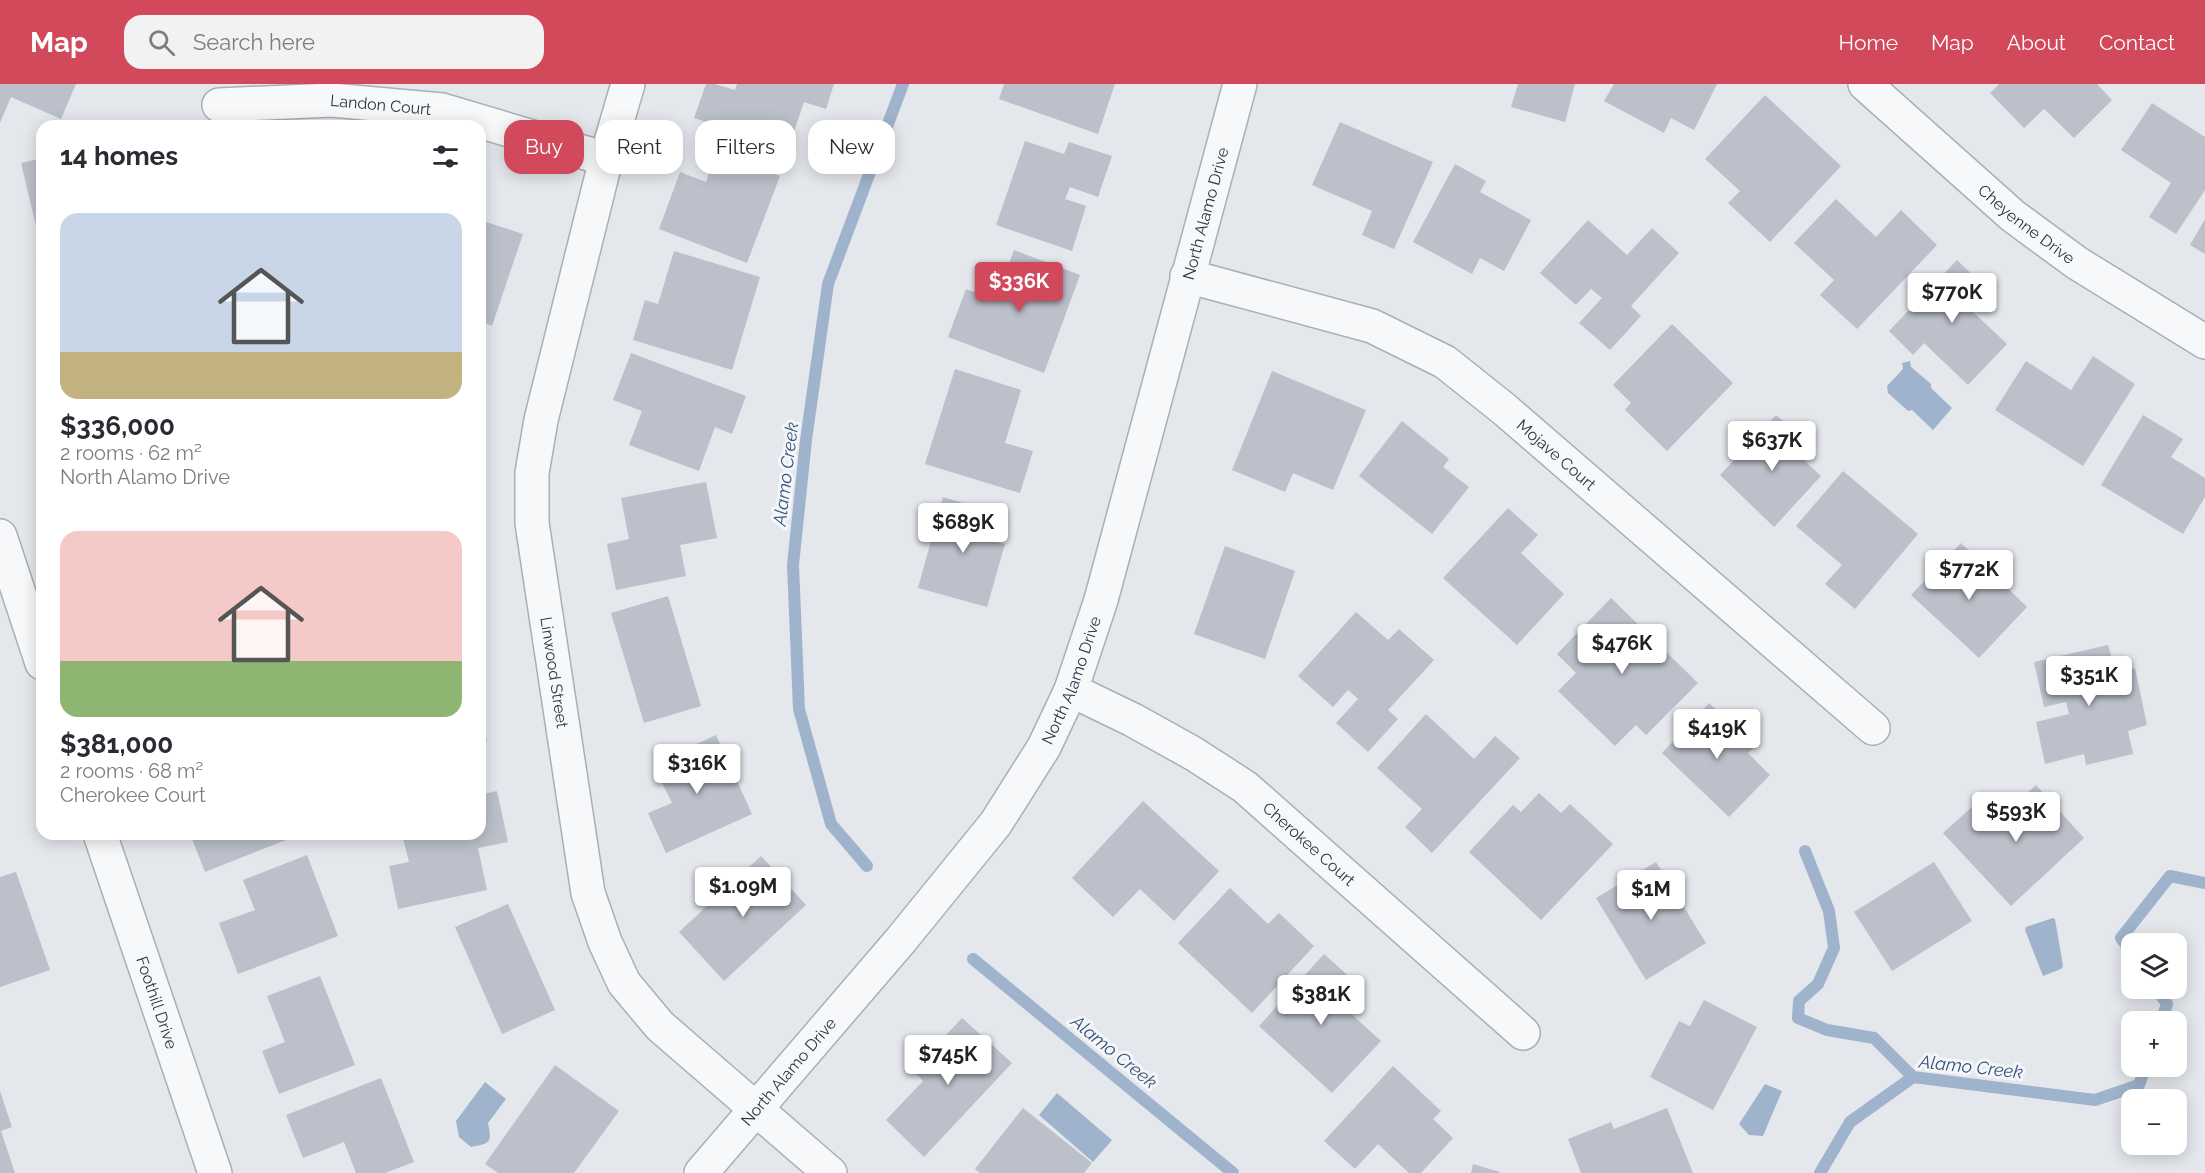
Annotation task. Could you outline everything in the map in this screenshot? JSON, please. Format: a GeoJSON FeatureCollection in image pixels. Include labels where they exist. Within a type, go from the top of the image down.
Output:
{"type":"FeatureCollection","features":[{"type":"Feature","properties":{"kind":"street","name":"Linwood Street"},"geometry":{"type":"LineString","coordinates":[[617,120],[628,84]]}},
{"type":"Feature","properties":{"kind":"street","name":"North Alamo Drive"},"geometry":{"type":"LineString","coordinates":[[701,1173],[901,940],[996,823],[1044,747],[1071,690],[1101,600],[1239,84]]}},
{"type":"Feature","properties":{"kind":"street","name":"Cheyenne Drive"},"geometry":{"type":"LineString","coordinates":[[1865,84],[2013,216],[2078,263],[2205,342]]}},
{"type":"Feature","properties":{"kind":"street","name":"Landon Court"},"geometry":{"type":"LineString","coordinates":[[219,105],[332,100],[442,110],[475,120]]}},
{"type":"Feature","properties":{"kind":"street","name":"Landon Court"},"geometry":{"type":"LineString","coordinates":[[486,123],[596,156]]}},
{"type":"Feature","properties":{"kind":"street","name":"Linwood Street"},"geometry":{"type":"LineString","coordinates":[[602,174],[541,420],[532,473],[532,523],[588,893],[605,942],[624,983],[660,1026],[830,1173]]}},
{"type":"Feature","properties":{"kind":"street","name":"Mojave Court"},"geometry":{"type":"LineString","coordinates":[[1187,276],[1372,326],[1445,362],[1504,409],[1873,728]]}},
{"type":"Feature","properties":{"kind":"street"},"geometry":{"type":"LineString","coordinates":[[0,536],[5,569],[36,648]]}},
{"type":"Feature","properties":{"kind":"street","name":"Cherokee Court"},"geometry":{"type":"LineString","coordinates":[[1071,690],[1143,725],[1194,754],[1245,788],[1523,1033]]}},
{"type":"Feature","properties":{"kind":"street","name":"Foothill Drive"},"geometry":{"type":"LineString","coordinates":[[102,840],[215,1173]]}},
{"type":"Feature","properties":{"kind":"water"},"geometry":{"type":"Polygon","coordinates":[[[1910,361],[1911,367],[1931,384],[1931,388],[1952,408],[1933,430],[1912,410],[1908,411],[1888,393],[1887,386],[1903,369],[1902,363],[1910,361]]]}},
{"type":"Feature","properties":{"kind":"water"},"geometry":{"type":"Polygon","coordinates":[[[2053,918],[2063,966],[2043,976],[2025,930],[2026,927],[2053,918]]]}},
{"type":"Feature","properties":{"kind":"water"},"geometry":{"type":"Polygon","coordinates":[[[485,1082],[506,1099],[488,1123],[490,1138],[488,1141],[471,1147],[459,1137],[456,1121],[485,1082]]]}},
{"type":"Feature","properties":{"kind":"water"},"geometry":{"type":"Polygon","coordinates":[[[1765,1084],[1782,1091],[1763,1136],[1749,1135],[1739,1124],[1765,1084]]]}},
{"type":"Feature","properties":{"kind":"water"},"geometry":{"type":"Polygon","coordinates":[[[1057,1093],[1112,1140],[1093,1162],[1039,1115],[1057,1093]]]}},
{"type":"Feature","properties":{"kind":"building"},"geometry":{"type":"Polygon","coordinates":[[[0,84],[76,84],[61,119],[11,97],[0,123],[0,84]]]}},
{"type":"Feature","properties":{"kind":"building"},"geometry":{"type":"Polygon","coordinates":[[[706,84],[715,84],[735,90],[737,84],[834,84],[826,109],[804,102],[796,126],[796,120],[700,120],[694,118],[706,84]]]}},
{"type":"Feature","properties":{"kind":"building"},"geometry":{"type":"Polygon","coordinates":[[[1004,84],[1115,84],[1098,134],[999,99],[1004,84]]]}},
{"type":"Feature","properties":{"kind":"building"},"geometry":{"type":"Polygon","coordinates":[[[1518,84],[1575,84],[1565,122],[1511,107],[1518,84]]]}},
{"type":"Feature","properties":{"kind":"building"},"geometry":{"type":"Polygon","coordinates":[[[1614,84],[1717,84],[1694,130],[1671,118],[1664,133],[1604,101],[1614,84]]]}},
{"type":"Feature","properties":{"kind":"building"},"geometry":{"type":"Polygon","coordinates":[[[1999,84],[2097,84],[2112,100],[2074,138],[2044,109],[2024,128],[1990,93],[1999,84]]]}},
{"type":"Feature","properties":{"kind":"building"},"geometry":{"type":"Polygon","coordinates":[[[1765,95],[1841,166],[1770,242],[1728,203],[1740,191],[1705,159],[1765,95]]]}},
{"type":"Feature","properties":{"kind":"building"},"geometry":{"type":"Polygon","coordinates":[[[2152,103],[2205,137],[2205,190],[2176,234],[2149,217],[2171,183],[2121,150],[2152,103]]]}},
{"type":"Feature","properties":{"kind":"building"},"geometry":{"type":"Polygon","coordinates":[[[1340,122],[1433,162],[1394,249],[1362,235],[1372,211],[1312,185],[1340,122]]]}},
{"type":"Feature","properties":{"kind":"building"},"geometry":{"type":"Polygon","coordinates":[[[1025,141],[1064,154],[1069,142],[1112,156],[1098,197],[1070,187],[1065,199],[1086,206],[1072,251],[996,225],[1025,141]]]}},
{"type":"Feature","properties":{"kind":"building"},"geometry":{"type":"Polygon","coordinates":[[[36,159],[36,226],[21,163],[36,159]]]}},
{"type":"Feature","properties":{"kind":"building"},"geometry":{"type":"Polygon","coordinates":[[[1455,164],[1486,181],[1480,192],[1531,220],[1504,271],[1480,258],[1472,274],[1413,242],[1455,164]]]}},
{"type":"Feature","properties":{"kind":"building"},"geometry":{"type":"Polygon","coordinates":[[[683,173],[706,182],[709,174],[775,174],[780,176],[747,263],[659,229],[679,174],[683,173]]]}},
{"type":"Feature","properties":{"kind":"building"},"geometry":{"type":"Polygon","coordinates":[[[1836,199],[1876,237],[1901,210],[1937,245],[1857,329],[1820,295],[1834,280],[1794,243],[1836,199]]]}},
{"type":"Feature","properties":{"kind":"building"},"geometry":{"type":"Polygon","coordinates":[[[2205,219],[2205,254],[2190,245],[2205,219]]]}},
{"type":"Feature","properties":{"kind":"building"},"geometry":{"type":"Polygon","coordinates":[[[1588,220],[1627,255],[1652,228],[1679,253],[1631,306],[1641,316],[1610,350],[1579,323],[1602,298],[1591,289],[1576,305],[1540,273],[1588,220]]]}},
{"type":"Feature","properties":{"kind":"building"},"geometry":{"type":"Polygon","coordinates":[[[486,222],[523,234],[492,326],[486,324],[486,222]]]}},
{"type":"Feature","properties":{"kind":"building"},"geometry":{"type":"Polygon","coordinates":[[[1014,250],[1080,275],[1044,373],[948,337],[966,289],[996,300],[1014,250]]]}},
{"type":"Feature","properties":{"kind":"building"},"geometry":{"type":"Polygon","coordinates":[[[674,251],[760,277],[732,370],[633,340],[645,300],[658,304],[674,251]]]}},
{"type":"Feature","properties":{"kind":"building"},"geometry":{"type":"Polygon","coordinates":[[[1957,260],[1991,293],[1973,312],[2007,344],[1968,385],[1924,343],[1913,355],[1889,331],[1957,260]]]}},
{"type":"Feature","properties":{"kind":"building"},"geometry":{"type":"Polygon","coordinates":[[[1672,324],[1733,383],[1667,451],[1625,410],[1631,403],[1613,385],[1672,324]]]}},
{"type":"Feature","properties":{"kind":"building"},"geometry":{"type":"Polygon","coordinates":[[[631,353],[746,396],[732,434],[715,427],[699,471],[629,445],[642,411],[613,400],[631,353]]]}},
{"type":"Feature","properties":{"kind":"building"},"geometry":{"type":"Polygon","coordinates":[[[2093,356],[2135,384],[2083,466],[1995,410],[2026,361],[2071,390],[2093,356]]]}},
{"type":"Feature","properties":{"kind":"building"},"geometry":{"type":"Polygon","coordinates":[[[955,369],[1021,390],[1005,443],[1033,451],[1020,493],[925,464],[955,369]]]}},
{"type":"Feature","properties":{"kind":"building"},"geometry":{"type":"Polygon","coordinates":[[[1272,371],[1366,410],[1333,490],[1293,473],[1285,492],[1232,470],[1272,371]]]}},
{"type":"Feature","properties":{"kind":"building"},"geometry":{"type":"Polygon","coordinates":[[[1776,415],[1807,443],[1797,454],[1821,476],[1774,527],[1720,475],[1776,415]]]}},
{"type":"Feature","properties":{"kind":"building"},"geometry":{"type":"Polygon","coordinates":[[[2143,415],[2183,439],[2171,457],[2205,478],[2205,497],[2183,534],[2101,485],[2143,415]]]}},
{"type":"Feature","properties":{"kind":"building"},"geometry":{"type":"Polygon","coordinates":[[[1402,421],[1449,459],[1443,467],[1469,487],[1432,534],[1359,476],[1402,421]]]}},
{"type":"Feature","properties":{"kind":"building"},"geometry":{"type":"Polygon","coordinates":[[[1843,471],[1918,534],[1855,609],[1825,584],[1842,565],[1796,526],[1843,471]]]}},
{"type":"Feature","properties":{"kind":"building"},"geometry":{"type":"Polygon","coordinates":[[[706,482],[717,538],[680,545],[686,576],[616,590],[607,544],[629,539],[621,498],[706,482]]]}},
{"type":"Feature","properties":{"kind":"building"},"geometry":{"type":"Polygon","coordinates":[[[943,497],[1000,514],[992,541],[1005,544],[987,607],[918,588],[943,497]]]}},
{"type":"Feature","properties":{"kind":"building"},"geometry":{"type":"Polygon","coordinates":[[[1508,508],[1538,535],[1521,553],[1564,594],[1517,645],[1443,578],[1508,508]]]}},
{"type":"Feature","properties":{"kind":"building"},"geometry":{"type":"Polygon","coordinates":[[[1961,543],[2027,607],[1979,658],[1911,595],[1961,543]]]}},
{"type":"Feature","properties":{"kind":"building"},"geometry":{"type":"Polygon","coordinates":[[[1225,546],[1295,571],[1265,659],[1194,634],[1225,546]]]}},
{"type":"Feature","properties":{"kind":"building"},"geometry":{"type":"Polygon","coordinates":[[[668,596],[701,706],[644,723],[611,613],[668,596]]]}},
{"type":"Feature","properties":{"kind":"building"},"geometry":{"type":"Polygon","coordinates":[[[1611,598],[1698,683],[1646,735],[1636,725],[1615,746],[1558,691],[1576,673],[1557,654],[1611,598]]]}},
{"type":"Feature","properties":{"kind":"building"},"geometry":{"type":"Polygon","coordinates":[[[1356,612],[1388,640],[1399,629],[1434,660],[1388,710],[1398,719],[1368,752],[1336,723],[1358,699],[1348,690],[1333,707],[1298,676],[1356,612]]]}},
{"type":"Feature","properties":{"kind":"building"},"geometry":{"type":"Polygon","coordinates":[[[2108,645],[2116,673],[2135,668],[2147,725],[2128,731],[2133,754],[2086,765],[2084,754],[2045,764],[2036,722],[2069,714],[2066,702],[2044,707],[2034,662],[2108,645]]]}},
{"type":"Feature","properties":{"kind":"building"},"geometry":{"type":"Polygon","coordinates":[[[1709,703],[1755,746],[1748,753],[1770,775],[1729,817],[1662,753],[1709,703]]]}},
{"type":"Feature","properties":{"kind":"building"},"geometry":{"type":"Polygon","coordinates":[[[1426,714],[1474,759],[1495,736],[1520,758],[1432,853],[1405,827],[1422,809],[1377,768],[1426,714]]]}},
{"type":"Feature","properties":{"kind":"building"},"geometry":{"type":"Polygon","coordinates":[[[716,735],[752,814],[666,853],[648,813],[672,803],[653,764],[716,735]]]}},
{"type":"Feature","properties":{"kind":"building"},"geometry":{"type":"Polygon","coordinates":[[[2036,785],[2084,838],[2011,906],[1943,833],[1973,806],[1992,826],[2036,785]]]}},
{"type":"Feature","properties":{"kind":"building"},"geometry":{"type":"Polygon","coordinates":[[[497,791],[508,842],[478,848],[487,890],[398,909],[389,866],[409,862],[404,840],[486,840],[486,794],[497,791]]]}},
{"type":"Feature","properties":{"kind":"building"},"geometry":{"type":"Polygon","coordinates":[[[1539,793],[1561,813],[1570,804],[1613,844],[1541,920],[1469,852],[1513,805],[1521,812],[1539,793]]]}},
{"type":"Feature","properties":{"kind":"building"},"geometry":{"type":"Polygon","coordinates":[[[1143,801],[1219,871],[1174,921],[1140,889],[1113,917],[1072,878],[1143,801]]]}},
{"type":"Feature","properties":{"kind":"building"},"geometry":{"type":"Polygon","coordinates":[[[192,840],[286,840],[205,872],[192,840]]]}},
{"type":"Feature","properties":{"kind":"building"},"geometry":{"type":"Polygon","coordinates":[[[307,855],[338,936],[238,974],[219,923],[255,910],[243,880],[307,855]]]}},
{"type":"Feature","properties":{"kind":"building"},"geometry":{"type":"Polygon","coordinates":[[[761,856],[806,905],[724,981],[679,932],[761,856]]]}},
{"type":"Feature","properties":{"kind":"building"},"geometry":{"type":"Polygon","coordinates":[[[1656,862],[1706,943],[1646,980],[1596,898],[1656,862]]]}},
{"type":"Feature","properties":{"kind":"building"},"geometry":{"type":"Polygon","coordinates":[[[1934,862],[1972,921],[1892,971],[1854,912],[1934,862]]]}},
{"type":"Feature","properties":{"kind":"building"},"geometry":{"type":"Polygon","coordinates":[[[16,872],[50,970],[0,987],[0,877],[16,872]]]}},
{"type":"Feature","properties":{"kind":"building"},"geometry":{"type":"Polygon","coordinates":[[[1230,888],[1268,924],[1279,913],[1314,946],[1252,1013],[1178,943],[1230,888]]]}},
{"type":"Feature","properties":{"kind":"building"},"geometry":{"type":"Polygon","coordinates":[[[508,904],[555,1010],[502,1034],[455,927],[508,904]]]}},
{"type":"Feature","properties":{"kind":"building"},"geometry":{"type":"Polygon","coordinates":[[[1324,954],[1354,981],[1336,1000],[1381,1041],[1332,1093],[1259,1026],[1324,954]]]}},
{"type":"Feature","properties":{"kind":"building"},"geometry":{"type":"Polygon","coordinates":[[[320,976],[355,1065],[279,1094],[262,1051],[285,1042],[267,996],[320,976]]]}},
{"type":"Feature","properties":{"kind":"building"},"geometry":{"type":"Polygon","coordinates":[[[1704,1000],[1757,1027],[1713,1110],[1650,1077],[1679,1021],[1690,1026],[1704,1000]]]}},
{"type":"Feature","properties":{"kind":"building"},"geometry":{"type":"Polygon","coordinates":[[[962,1018],[1012,1063],[924,1157],[886,1120],[923,1081],[913,1070],[962,1018]]]}},
{"type":"Feature","properties":{"kind":"building"},"geometry":{"type":"Polygon","coordinates":[[[555,1065],[619,1111],[574,1173],[498,1173],[485,1164],[555,1065]]]}},
{"type":"Feature","properties":{"kind":"building"},"geometry":{"type":"Polygon","coordinates":[[[1393,1066],[1441,1111],[1433,1119],[1453,1138],[1421,1173],[1409,1173],[1378,1144],[1355,1169],[1324,1141],[1393,1066]]]}},
{"type":"Feature","properties":{"kind":"building"},"geometry":{"type":"Polygon","coordinates":[[[381,1078],[414,1162],[385,1173],[356,1173],[344,1142],[303,1158],[286,1115],[381,1078]]]}},
{"type":"Feature","properties":{"kind":"building"},"geometry":{"type":"Polygon","coordinates":[[[0,1091],[12,1127],[1,1131],[15,1173],[0,1173],[0,1091]]]}},
{"type":"Feature","properties":{"kind":"building"},"geometry":{"type":"Polygon","coordinates":[[[1023,1108],[1092,1163],[1084,1173],[980,1173],[975,1169],[1023,1108]]]}},
{"type":"Feature","properties":{"kind":"building"},"geometry":{"type":"Polygon","coordinates":[[[1667,1108],[1693,1173],[1581,1173],[1568,1139],[1611,1122],[1614,1129],[1667,1108]]]}},
{"type":"Feature","properties":{"kind":"building"},"geometry":{"type":"Polygon","coordinates":[[[1473,1164],[1500,1172],[1500,1173],[1471,1173],[1473,1164]]]}},
{"type":"Feature","properties":{"kind":"waterway","name":"Alamo Creek"},"geometry":{"type":"LineString","coordinates":[[867,866],[831,824],[799,709],[793,565],[806,440],[828,284],[903,84]]}},
{"type":"Feature","properties":{"kind":"waterway"},"geometry":{"type":"LineString","coordinates":[[1805,851],[1829,911],[1834,948],[1818,984],[1799,1001],[1798,1018],[1827,1030],[1874,1038],[1913,1077]]}},
{"type":"Feature","properties":{"kind":"waterway","name":"Alamo Creek"},"geometry":{"type":"LineString","coordinates":[[2125,933],[2170,876],[2205,883]]}},
{"type":"Feature","properties":{"kind":"waterway","name":"Alamo Creek"},"geometry":{"type":"LineString","coordinates":[[973,959],[1233,1173]]}},
{"type":"Feature","properties":{"kind":"waterway","name":"Alamo Creek"},"geometry":{"type":"LineString","coordinates":[[2164,999],[2167,1004],[2165,1011]]}},
{"type":"Feature","properties":{"kind":"waterway","name":"Alamo Creek"},"geometry":{"type":"LineString","coordinates":[[1820,1173],[1850,1122],[1913,1077],[2095,1100],[2139,1085],[2142,1077]]}}]}
